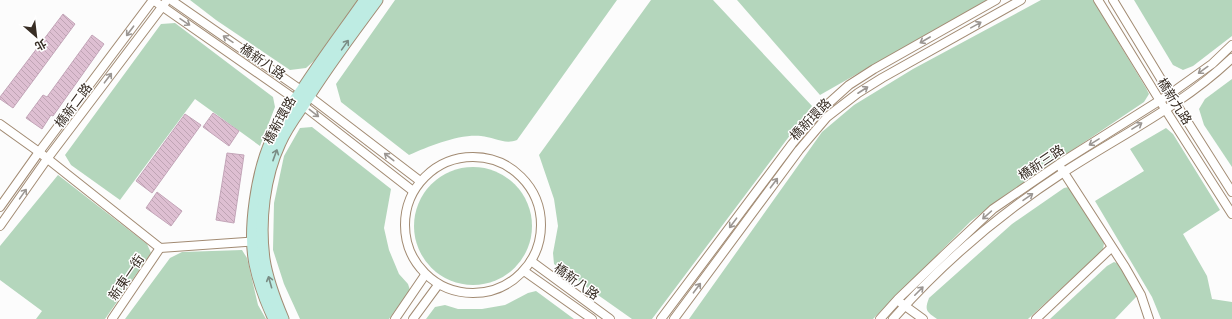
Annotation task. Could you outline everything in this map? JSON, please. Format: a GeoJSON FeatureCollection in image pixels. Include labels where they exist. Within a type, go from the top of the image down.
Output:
{"type":"FeatureCollection","features":[{"type":"Feature","properties":{"kind":"street","name":"橋新八路"},"geometry":{"type":"LineString","coordinates":[[153,0],[165,3],[302,97],[420,181]]}},
{"type":"Feature","properties":{"kind":"street","name":"橋新二路"},"geometry":{"type":"LineString","coordinates":[[0,207],[38,152],[153,0]]}},
{"type":"Feature","properties":{"kind":"street","name":"橋新八路"},"geometry":{"type":"LineString","coordinates":[[171,0],[302,97],[413,191]]}},
{"type":"Feature","properties":{"kind":"street","name":"橋新環路"},"geometry":{"type":"LineString","coordinates":[[302,97],[365,0]]}},
{"type":"Feature","properties":{"kind":"street","name":"橋新環路"},"geometry":{"type":"LineString","coordinates":[[274,319],[267,304],[255,264],[258,241],[257,188],[264,160],[272,139],[302,97],[377,0]]}},
{"type":"Feature","properties":{"kind":"street","name":"橋新環路"},"geometry":{"type":"LineString","coordinates":[[661,319],[792,144],[819,112],[849,85],[874,69],[996,0]]}},
{"type":"Feature","properties":{"kind":"street","name":"橋新環路"},"geometry":{"type":"LineString","coordinates":[[674,319],[799,150],[827,118],[858,93],[882,78],[1021,0]]}},
{"type":"Feature","properties":{"kind":"street","name":"橋新九路"},"geometry":{"type":"LineString","coordinates":[[1098,0],[1232,214]]}},
{"type":"Feature","properties":{"kind":"street","name":"橋新九路"},"geometry":{"type":"LineString","coordinates":[[1113,0],[1175,103],[1232,192]]}},
{"type":"Feature","properties":{"kind":"street","name":"橋新二路"},"geometry":{"type":"LineString","coordinates":[[0,226],[47,159],[165,3]]}},
{"type":"Feature","properties":{"kind":"street","name":"橋新三路"},"geometry":{"type":"LineString","coordinates":[[880,319],[898,299],[994,209],[1058,164],[1160,101],[1212,64],[1232,45]]}},
{"type":"Feature","properties":{"kind":"street","name":"橋新三路"},"geometry":{"type":"LineString","coordinates":[[893,319],[953,257],[1000,216],[1064,172],[1175,103],[1218,71],[1232,58]]}},
{"type":"Feature","properties":{"kind":"street"},"geometry":{"type":"LineString","coordinates":[[0,124],[160,248],[258,241]]}},
{"type":"Feature","properties":{"kind":"street"},"geometry":{"type":"LineString","coordinates":[[468,157],[488,158],[506,165],[515,171],[529,186],[538,203],[542,223],[539,243],[531,261],[524,271],[506,285],[484,293],[460,293],[438,285],[425,275],[412,258],[404,236],[405,213],[413,191],[420,181],[432,170],[449,161],[468,157]]}},
{"type":"Feature","properties":{"kind":"street"},"geometry":{"type":"LineString","coordinates":[[1058,164],[1111,248],[1125,267],[1141,295],[1149,319]]}},
{"type":"Feature","properties":{"kind":"street","name":"橋新環路"},"geometry":{"type":"LineString","coordinates":[[258,241],[274,298],[283,319]]}},
{"type":"Feature","properties":{"kind":"street","name":"新東一街"},"geometry":{"type":"LineString","coordinates":[[112,319],[160,248]]}},
{"type":"Feature","properties":{"kind":"street"},"geometry":{"type":"LineString","coordinates":[[1036,319],[1111,248]]}},
{"type":"Feature","properties":{"kind":"street","name":"橋新八路"},"geometry":{"type":"LineString","coordinates":[[531,261],[610,319]]}},
{"type":"Feature","properties":{"kind":"street","name":"橋新八路"},"geometry":{"type":"LineString","coordinates":[[524,271],[592,319]]}},
{"type":"Feature","properties":{"kind":"street"},"geometry":{"type":"LineString","coordinates":[[395,319],[425,275]]}},
{"type":"Feature","properties":{"kind":"street"},"geometry":{"type":"LineString","coordinates":[[414,319],[438,285]]}},
{"type":"Feature","properties":{"kind":"street"},"geometry":{"type":"LineString","coordinates":[[898,299],[923,319]]}},
{"type":"Feature","properties":{"kind":"green space"},"geometry":{"type":"Polygon","coordinates":[[[190,0],[358,0],[315,60],[306,68],[290,70],[216,20],[190,0]]]}},
{"type":"Feature","properties":{"kind":"green space"},"geometry":{"type":"Polygon","coordinates":[[[395,0],[617,0],[517,140],[508,142],[481,136],[463,137],[444,141],[409,155],[341,102],[336,84],[395,0]]]}},
{"type":"Feature","properties":{"kind":"green space"},"geometry":{"type":"Polygon","coordinates":[[[651,0],[713,0],[812,106],[652,319],[632,319],[554,264],[553,253],[558,226],[554,199],[539,155],[651,0]]]}},
{"type":"Feature","properties":{"kind":"green space"},"geometry":{"type":"Polygon","coordinates":[[[737,0],[987,0],[820,95],[737,0]]]}},
{"type":"Feature","properties":{"kind":"green space"},"geometry":{"type":"Polygon","coordinates":[[[1041,0],[1093,0],[1149,94],[1144,102],[1001,198],[971,221],[873,319],[689,319],[822,132],[854,105],[913,69],[1041,0]]]}},
{"type":"Feature","properties":{"kind":"green space"},"geometry":{"type":"Polygon","coordinates":[[[1134,0],[1232,0],[1232,36],[1193,66],[1183,70],[1173,65],[1134,0]]]}},
{"type":"Feature","properties":{"kind":"green space"},"geometry":{"type":"Polygon","coordinates":[[[175,23],[273,97],[275,107],[260,146],[195,99],[120,200],[71,165],[65,155],[161,24],[175,23]]]}},
{"type":"Feature","properties":{"kind":"green space"},"geometry":{"type":"Polygon","coordinates":[[[1232,79],[1232,167],[1204,125],[1199,109],[1205,99],[1232,79]]]}},
{"type":"Feature","properties":{"kind":"green space"},"geometry":{"type":"Polygon","coordinates":[[[312,127],[391,189],[384,228],[389,250],[399,274],[408,284],[410,290],[389,319],[300,319],[284,284],[273,250],[274,203],[284,156],[300,128],[312,127]]]}},
{"type":"Feature","properties":{"kind":"green space"},"geometry":{"type":"Polygon","coordinates":[[[1166,128],[1173,134],[1220,210],[1183,234],[1207,276],[1212,299],[1232,302],[1232,319],[1161,319],[1152,297],[1095,201],[1144,171],[1130,149],[1166,128]]]}},
{"type":"Feature","properties":{"kind":"green space"},"geometry":{"type":"Polygon","coordinates":[[[473,167],[484,168],[506,177],[522,193],[531,215],[531,237],[522,259],[506,275],[484,284],[473,285],[462,284],[440,275],[424,259],[415,237],[414,226],[415,215],[424,193],[440,177],[462,168],[473,167]]]}},
{"type":"Feature","properties":{"kind":"green space"},"geometry":{"type":"Polygon","coordinates":[[[58,175],[147,244],[151,253],[105,319],[36,319],[42,311],[0,280],[0,246],[58,175]]]}},
{"type":"Feature","properties":{"kind":"green space"},"geometry":{"type":"Polygon","coordinates":[[[1069,187],[1104,243],[1103,250],[1028,319],[937,319],[927,311],[929,298],[1012,224],[1064,188],[1069,187]]]}},
{"type":"Feature","properties":{"kind":"green space"},"geometry":{"type":"Polygon","coordinates":[[[242,250],[247,258],[258,305],[266,319],[125,319],[170,258],[182,252],[242,250]]]}},
{"type":"Feature","properties":{"kind":"green space"},"geometry":{"type":"Polygon","coordinates":[[[1114,262],[1119,264],[1137,296],[1115,319],[1050,319],[1107,266],[1114,262]]]}},
{"type":"Feature","properties":{"kind":"green space"},"geometry":{"type":"Polygon","coordinates":[[[536,291],[574,319],[426,319],[435,307],[445,305],[458,309],[482,309],[505,305],[528,293],[536,291]]]}},
{"type":"Feature","properties":{"kind":"building"},"geometry":{"type":"Polygon","coordinates":[[[63,14],[75,24],[13,108],[0,99],[0,97],[63,14]]]}},
{"type":"Feature","properties":{"kind":"building"},"geometry":{"type":"Polygon","coordinates":[[[92,35],[104,44],[53,116],[51,115],[42,129],[26,118],[43,95],[47,97],[92,35]]]}},
{"type":"Feature","properties":{"kind":"building"},"geometry":{"type":"Polygon","coordinates":[[[213,113],[239,131],[229,146],[203,127],[213,113]]]}},
{"type":"Feature","properties":{"kind":"building"},"geometry":{"type":"Polygon","coordinates":[[[185,114],[201,125],[152,193],[136,181],[185,114]]]}},
{"type":"Feature","properties":{"kind":"building"},"geometry":{"type":"Polygon","coordinates":[[[227,153],[244,155],[234,223],[216,220],[227,153]]]}},
{"type":"Feature","properties":{"kind":"building"},"geometry":{"type":"Polygon","coordinates":[[[157,192],[182,211],[171,226],[146,208],[157,192]]]}}]}
